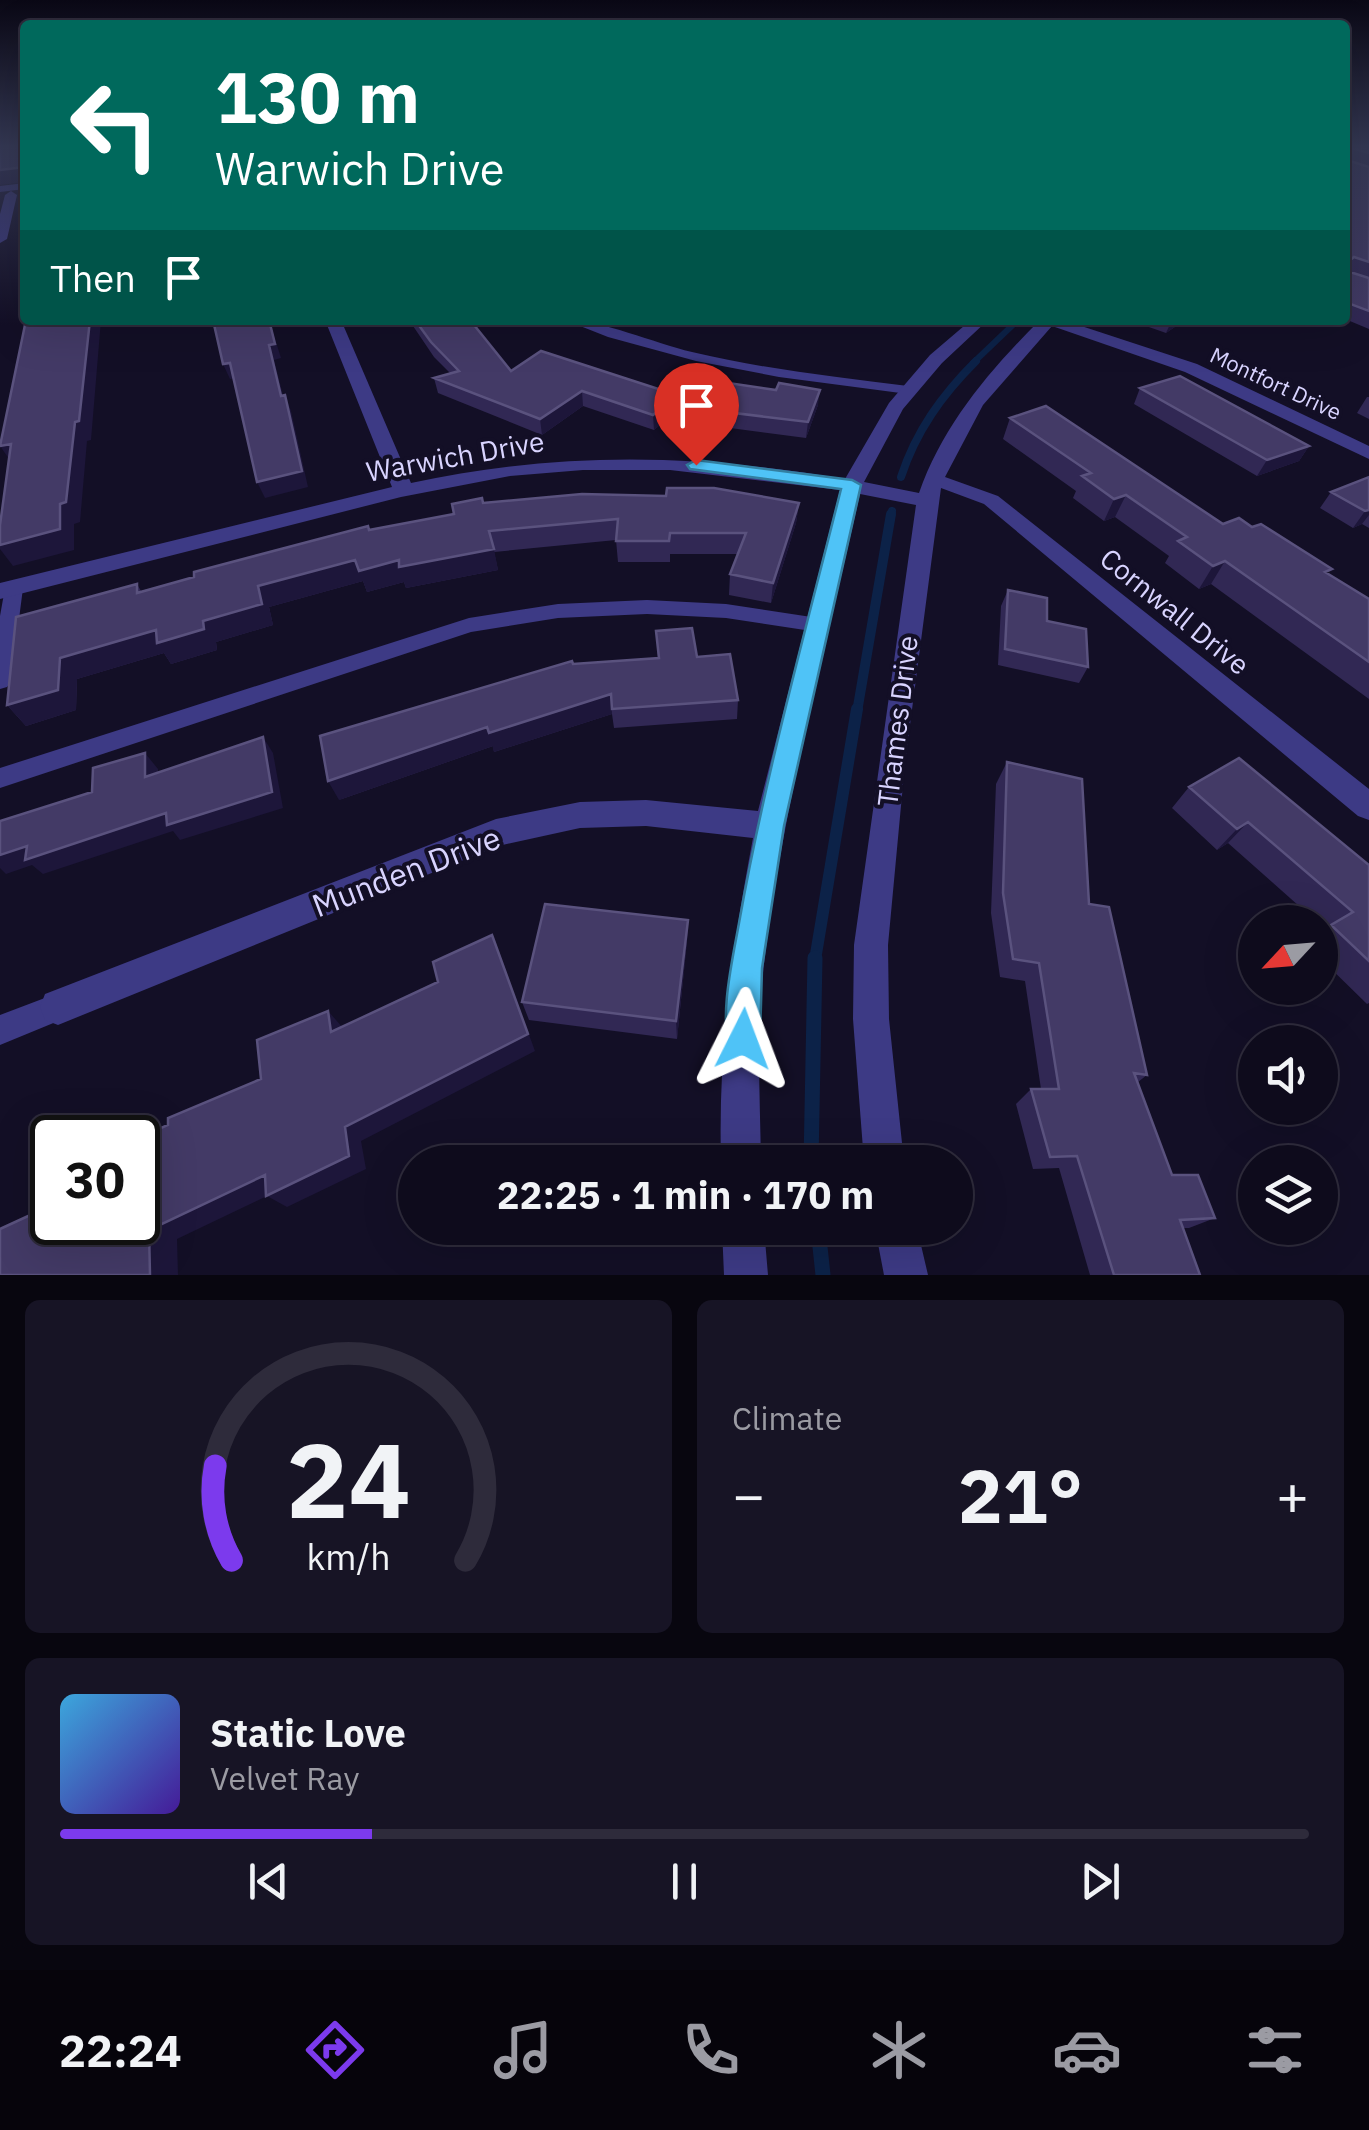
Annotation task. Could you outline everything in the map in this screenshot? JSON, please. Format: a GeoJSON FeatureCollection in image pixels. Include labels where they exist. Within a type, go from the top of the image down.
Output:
{"type":"FeatureCollection","features":[{"type":"Feature","properties":{"kind":"street"},"geometry":{"type":"LineString","coordinates":[[0,239],[8,206]]}},
{"type":"Feature","properties":{"kind":"street"},"geometry":{"type":"LineString","coordinates":[[335,325],[404,490]]}},
{"type":"Feature","properties":{"kind":"street"},"geometry":{"type":"LineString","coordinates":[[740,1145],[746,968],[770,826],[852,485],[880,429],[908,390],[975,325]]}},
{"type":"Feature","properties":{"kind":"street","name":"Thames Drive"},"geometry":{"type":"LineString","coordinates":[[882,1145],[871,1019],[871,945],[891,763],[930,490],[961,419],[998,372],[1043,325]]}},
{"type":"Feature","properties":{"kind":"street","name":"Montfort Drive"},"geometry":{"type":"LineString","coordinates":[[1063,325],[1191,368],[1369,453]]}},
{"type":"Feature","properties":{"kind":"street","name":"Warwich Drive"},"geometry":{"type":"LineString","coordinates":[[7,590],[404,490],[523,469],[652,463],[746,469],[852,485],[930,490]]}},
{"type":"Feature","properties":{"kind":"street","name":"Cornwall Drive"},"geometry":{"type":"LineString","coordinates":[[930,490],[965,488],[991,500],[1369,808]]}},
{"type":"Feature","properties":{"kind":"street","name":"Munden Drive"},"geometry":{"type":"LineString","coordinates":[[58,1007],[496,834],[580,815],[613,814],[718,818],[770,826]]}},
{"type":"Feature","properties":{"kind":"street"},"geometry":{"type":"LineString","coordinates":[[744,1245],[746,1275]]}},
{"type":"Feature","properties":{"kind":"street"},"geometry":{"type":"LineString","coordinates":[[900,1245],[906,1275]]}},
{"type":"Feature","properties":{"kind":"lane"},"geometry":{"type":"LineString","coordinates":[[584,325],[654,349],[730,368],[908,390]]}},
{"type":"Feature","properties":{"kind":"lane"},"geometry":{"type":"LineString","coordinates":[[0,680],[7,590]]}},
{"type":"Feature","properties":{"kind":"lane"},"geometry":{"type":"LineString","coordinates":[[0,778],[468,625],[558,611],[647,607],[726,611],[818,626]]}},
{"type":"Feature","properties":{"kind":"lane"},"geometry":{"type":"LineString","coordinates":[[0,1030],[58,1007]]}},
{"type":"Feature","properties":{"kind":"building"},"geometry":{"type":"Polygon","coordinates":[[[1350,206],[1369,206],[1369,262],[1354,257],[1350,260],[1350,206]]]}},
{"type":"Feature","properties":{"kind":"building"},"geometry":{"type":"Polygon","coordinates":[[[1350,272],[1369,278],[1369,311],[1350,304],[1350,272]]]}},
{"type":"Feature","properties":{"kind":"building"},"geometry":{"type":"Polygon","coordinates":[[[25,325],[89,325],[66,502],[60,504],[60,529],[0,545],[11,444],[0,446],[25,325]]]}},
{"type":"Feature","properties":{"kind":"building"},"geometry":{"type":"Polygon","coordinates":[[[214,325],[270,325],[275,344],[269,345],[302,471],[257,482],[230,363],[223,364],[214,325]]]}},
{"type":"Feature","properties":{"kind":"building"},"geometry":{"type":"Polygon","coordinates":[[[419,325],[474,325],[511,371],[541,351],[677,395],[653,415],[582,391],[540,419],[434,378],[459,371],[419,325]]]}},
{"type":"Feature","properties":{"kind":"building"},"geometry":{"type":"Polygon","coordinates":[[[1180,376],[1309,446],[1267,460],[1140,388],[1180,376]]]}},
{"type":"Feature","properties":{"kind":"building"},"geometry":{"type":"Polygon","coordinates":[[[701,379],[776,390],[779,383],[820,390],[808,422],[685,407],[701,379]]]}},
{"type":"Feature","properties":{"kind":"building"},"geometry":{"type":"Polygon","coordinates":[[[1046,406],[1223,524],[1239,518],[1252,527],[1261,524],[1332,569],[1325,572],[1369,599],[1369,662],[1225,561],[1213,566],[1178,541],[1187,537],[1126,495],[1114,499],[1082,476],[1091,473],[1010,418],[1046,406]]]}},
{"type":"Feature","properties":{"kind":"building"},"geometry":{"type":"Polygon","coordinates":[[[1369,477],[1369,510],[1331,492],[1369,477]]]}},
{"type":"Feature","properties":{"kind":"building"},"geometry":{"type":"Polygon","coordinates":[[[667,488],[714,488],[799,503],[773,583],[730,574],[746,533],[670,533],[669,541],[616,541],[618,519],[489,531],[494,549],[399,567],[399,560],[359,571],[355,560],[258,586],[262,604],[203,621],[204,629],[157,643],[156,630],[60,658],[58,690],[7,705],[16,617],[137,584],[137,593],[194,577],[194,572],[368,526],[369,530],[454,514],[452,504],[482,498],[483,503],[582,494],[666,496],[667,488]]]}},
{"type":"Feature","properties":{"kind":"building"},"geometry":{"type":"Polygon","coordinates":[[[1008,590],[1047,598],[1047,621],[1086,629],[1088,667],[1005,649],[1008,590]]]}},
{"type":"Feature","properties":{"kind":"building"},"geometry":{"type":"Polygon","coordinates":[[[692,628],[697,657],[730,654],[738,700],[612,709],[611,694],[489,733],[487,727],[328,781],[320,736],[572,661],[573,664],[659,658],[656,631],[692,628]]]}},
{"type":"Feature","properties":{"kind":"building"},"geometry":{"type":"Polygon","coordinates":[[[263,737],[272,792],[167,825],[166,813],[25,860],[27,846],[0,855],[0,821],[92,792],[93,768],[145,753],[145,777],[263,737]]]}},
{"type":"Feature","properties":{"kind":"building"},"geometry":{"type":"Polygon","coordinates":[[[1239,758],[1369,865],[1369,961],[1338,932],[1338,921],[1353,912],[1248,822],[1237,829],[1189,787],[1239,758]]]}},
{"type":"Feature","properties":{"kind":"building"},"geometry":{"type":"Polygon","coordinates":[[[1007,762],[1082,779],[1089,904],[1109,907],[1147,1075],[1134,1073],[1172,1175],[1198,1175],[1215,1218],[1180,1220],[1200,1275],[1114,1275],[1077,1156],[1050,1157],[1031,1089],[1059,1089],[1039,963],[1013,959],[1003,893],[1007,762]]]}},
{"type":"Feature","properties":{"kind":"building"},"geometry":{"type":"Polygon","coordinates":[[[545,904],[688,920],[676,1021],[522,1002],[545,904]]]}},
{"type":"Feature","properties":{"kind":"building"},"geometry":{"type":"Polygon","coordinates":[[[492,935],[528,1034],[345,1127],[349,1156],[266,1196],[265,1175],[160,1225],[160,1128],[168,1125],[168,1118],[261,1079],[257,1040],[328,1011],[331,1032],[438,982],[433,962],[492,935]]]}},
{"type":"Feature","properties":{"kind":"building"},"geometry":{"type":"Polygon","coordinates":[[[30,1215],[30,1245],[149,1245],[150,1275],[0,1275],[0,1229],[30,1215]]]}},
{"type":"Feature","properties":{"kind":"waterway"},"geometry":{"type":"LineString","coordinates":[[973,363],[1013,325]]}},
{"type":"Feature","properties":{"kind":"waterway"},"geometry":{"type":"LineString","coordinates":[[901,477],[931,414],[976,361]]}},
{"type":"Feature","properties":{"kind":"waterway"},"geometry":{"type":"LineString","coordinates":[[891,517],[892,511]]}},
{"type":"Feature","properties":{"kind":"waterway"},"geometry":{"type":"LineString","coordinates":[[857,712],[891,514]]}},
{"type":"Feature","properties":{"kind":"waterway"},"geometry":{"type":"LineString","coordinates":[[815,960],[857,709]]}},
{"type":"Feature","properties":{"kind":"waterway"},"geometry":{"type":"LineString","coordinates":[[811,1145],[815,958]]}},
{"type":"Feature","properties":{"kind":"waterway"},"geometry":{"type":"LineString","coordinates":[[820,1245],[823,1275]]}},
{"type":"Feature","properties":{"kind":"route"},"geometry":{"type":"LineString","coordinates":[[696,465],[852,485],[770,826],[746,968],[743,1039]]}}]}
